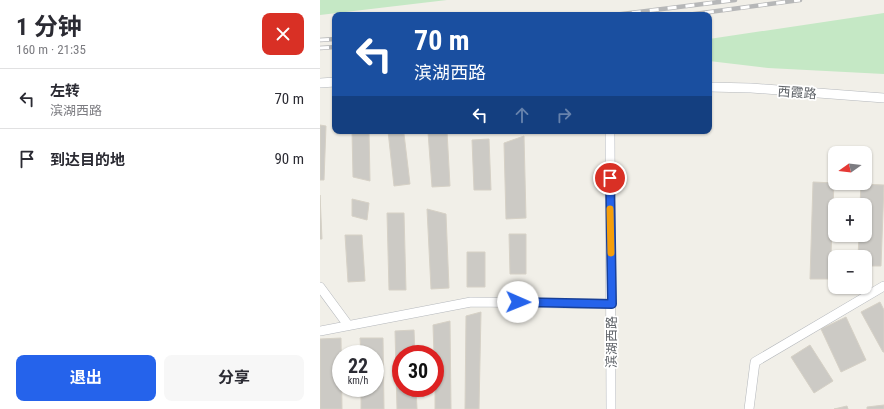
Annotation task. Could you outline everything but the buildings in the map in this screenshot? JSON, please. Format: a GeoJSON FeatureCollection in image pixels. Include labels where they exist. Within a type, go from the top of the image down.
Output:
{"type":"FeatureCollection","features":[{"type":"Feature","properties":{"kind":"street"},"geometry":{"type":"LineString","coordinates":[[320,83],[332,82]]}},
{"type":"Feature","properties":{"kind":"street","name":"西霞路"},"geometry":{"type":"LineString","coordinates":[[712,87],[884,98]]}},
{"type":"Feature","properties":{"kind":"street","name":"滨湖西路"},"geometry":{"type":"LineString","coordinates":[[610,134],[612,304],[611,409]]}},
{"type":"Feature","properties":{"kind":"street"},"geometry":{"type":"LineString","coordinates":[[749,409],[755,362],[884,286]]}},
{"type":"Feature","properties":{"kind":"street"},"geometry":{"type":"LineString","coordinates":[[320,287],[348,325]]}},
{"type":"Feature","properties":{"kind":"street"},"geometry":{"type":"LineString","coordinates":[[320,331],[471,302],[612,304]]}},
{"type":"Feature","properties":{"kind":"green space"},"geometry":{"type":"Polygon","coordinates":[[[320,0],[447,0],[345,12],[332,12],[332,14],[320,15],[320,0]]]}},
{"type":"Feature","properties":{"kind":"green space"},"geometry":{"type":"Polygon","coordinates":[[[884,13],[884,74],[768,68],[712,61],[712,39],[884,13]]]}},
{"type":"Feature","properties":{"kind":"railway"},"geometry":{"type":"LineString","coordinates":[[638,12],[735,0]]}},
{"type":"Feature","properties":{"kind":"railway"},"geometry":{"type":"LineString","coordinates":[[710,12],[800,0]]}},
{"type":"Feature","properties":{"kind":"railway"},"geometry":{"type":"LineString","coordinates":[[320,40],[332,39]]}},
{"type":"Feature","properties":{"kind":"railway"},"geometry":{"type":"LineString","coordinates":[[320,48],[332,47]]}},
{"type":"Feature","properties":{"kind":"slow traffic"},"geometry":{"type":"LineString","coordinates":[[610,209],[611,253]]}},
{"type":"Feature","properties":{"kind":"route"},"geometry":{"type":"LineString","coordinates":[[518,302],[612,304],[610,178]]}}]}
